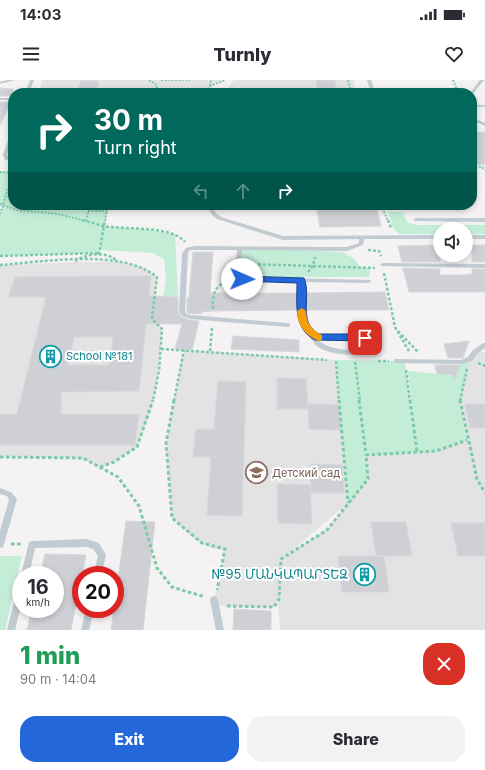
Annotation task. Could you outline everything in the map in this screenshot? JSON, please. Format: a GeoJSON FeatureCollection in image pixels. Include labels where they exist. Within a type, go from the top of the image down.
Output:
{"type":"FeatureCollection","features":[{"type":"Feature","properties":{"kind":"lane"},"geometry":{"type":"LineString","coordinates":[[0,83],[13,80]]}},
{"type":"Feature","properties":{"kind":"lane"},"geometry":{"type":"LineString","coordinates":[[476,88],[482,80]]}},
{"type":"Feature","properties":{"kind":"lane"},"geometry":{"type":"LineString","coordinates":[[8,146],[5,155],[8,159]]}},
{"type":"Feature","properties":{"kind":"lane"},"geometry":{"type":"LineString","coordinates":[[211,210],[219,218],[283,238],[433,238]]}},
{"type":"Feature","properties":{"kind":"lane"},"geometry":{"type":"LineString","coordinates":[[416,220],[485,220]]}},
{"type":"Feature","properties":{"kind":"lane"},"geometry":{"type":"LineString","coordinates":[[473,237],[485,237]]}},
{"type":"Feature","properties":{"kind":"lane"},"geometry":{"type":"LineString","coordinates":[[287,325],[190,318],[184,315],[182,310],[185,253],[188,249],[192,248],[347,249],[361,244],[362,238]]}},
{"type":"Feature","properties":{"kind":"lane"},"geometry":{"type":"LineString","coordinates":[[240,248],[239,277],[242,279],[368,281]]}},
{"type":"Feature","properties":{"kind":"lane"},"geometry":{"type":"LineString","coordinates":[[383,264],[485,266]]}},
{"type":"Feature","properties":{"kind":"lane"},"geometry":{"type":"LineString","coordinates":[[301,280],[302,320],[319,345],[328,349],[346,352],[374,353]]}},
{"type":"Feature","properties":{"kind":"lane"},"geometry":{"type":"LineString","coordinates":[[312,334],[318,337],[378,338]]}},
{"type":"Feature","properties":{"kind":"lane"},"geometry":{"type":"LineString","coordinates":[[397,362],[460,362],[470,359],[475,352],[485,345]]}},
{"type":"Feature","properties":{"kind":"lane"},"geometry":{"type":"LineString","coordinates":[[0,491],[9,494],[12,499],[1,544]]}},
{"type":"Feature","properties":{"kind":"lane"},"geometry":{"type":"LineString","coordinates":[[27,566],[32,545],[86,543],[96,546],[102,555],[99,566]]}},
{"type":"Feature","properties":{"kind":"lane"},"geometry":{"type":"LineString","coordinates":[[215,603],[220,630]]}},
{"type":"Feature","properties":{"kind":"lane"},"geometry":{"type":"LineString","coordinates":[[11,630],[14,618]]}},
{"type":"Feature","properties":{"kind":"lane"},"geometry":{"type":"LineString","coordinates":[[86,630],[88,618]]}},
{"type":"Feature","properties":{"kind":"path"},"geometry":{"type":"LineString","coordinates":[[149,80],[157,85],[157,88]]}},
{"type":"Feature","properties":{"kind":"path"},"geometry":{"type":"LineString","coordinates":[[161,80],[190,80]]}},
{"type":"Feature","properties":{"kind":"path"},"geometry":{"type":"LineString","coordinates":[[210,80],[210,86],[225,80]]}},
{"type":"Feature","properties":{"kind":"path"},"geometry":{"type":"LineString","coordinates":[[0,214],[2,204],[8,191]]}},
{"type":"Feature","properties":{"kind":"path"},"geometry":{"type":"LineString","coordinates":[[17,210],[58,214],[86,220],[104,226],[152,230],[180,236],[192,248]]}},
{"type":"Feature","properties":{"kind":"path"},"geometry":{"type":"LineString","coordinates":[[383,210],[394,238]]}},
{"type":"Feature","properties":{"kind":"path"},"geometry":{"type":"LineString","coordinates":[[86,220],[88,211],[107,211],[99,254]]}},
{"type":"Feature","properties":{"kind":"path"},"geometry":{"type":"LineString","coordinates":[[74,262],[86,256],[99,254]]}},
{"type":"Feature","properties":{"kind":"path"},"geometry":{"type":"LineString","coordinates":[[0,256],[99,254],[110,255],[119,262]]}},
{"type":"Feature","properties":{"kind":"path"},"geometry":{"type":"LineString","coordinates":[[0,265],[119,262],[146,269],[157,277],[152,319],[162,329],[161,349],[150,410],[137,448],[114,462],[100,467]]}},
{"type":"Feature","properties":{"kind":"path"},"geometry":{"type":"LineString","coordinates":[[251,264],[370,268]]}},
{"type":"Feature","properties":{"kind":"path"},"geometry":{"type":"LineString","coordinates":[[383,264],[395,327],[416,362]]}},
{"type":"Feature","properties":{"kind":"path"},"geometry":{"type":"LineString","coordinates":[[212,319],[213,292],[220,283],[239,277]]}},
{"type":"Feature","properties":{"kind":"path"},"geometry":{"type":"LineString","coordinates":[[395,327],[412,347],[418,352],[425,354]]}},
{"type":"Feature","properties":{"kind":"path"},"geometry":{"type":"LineString","coordinates":[[210,351],[212,334]]}},
{"type":"Feature","properties":{"kind":"path"},"geometry":{"type":"LineString","coordinates":[[161,349],[342,360]]}},
{"type":"Feature","properties":{"kind":"path"},"geometry":{"type":"LineString","coordinates":[[184,350],[166,442],[172,518],[195,539],[210,548],[225,549],[215,603]]}},
{"type":"Feature","properties":{"kind":"path"},"geometry":{"type":"LineString","coordinates":[[470,359],[460,402],[467,440],[477,479],[485,493]]}},
{"type":"Feature","properties":{"kind":"path"},"geometry":{"type":"LineString","coordinates":[[336,360],[348,504]]}},
{"type":"Feature","properties":{"kind":"path"},"geometry":{"type":"LineString","coordinates":[[348,360],[362,361]]}},
{"type":"Feature","properties":{"kind":"path"},"geometry":{"type":"LineString","coordinates":[[0,458],[83,458],[100,467],[118,477],[139,506],[157,568],[172,587],[215,603],[274,607],[278,599],[281,559],[327,530],[368,479],[354,360]]}},
{"type":"Feature","properties":{"kind":"path"},"geometry":{"type":"LineString","coordinates":[[376,361],[397,362]]}},
{"type":"Feature","properties":{"kind":"path"},"geometry":{"type":"LineString","coordinates":[[405,362],[417,451]]}},
{"type":"Feature","properties":{"kind":"path"},"geometry":{"type":"LineString","coordinates":[[366,455],[436,451],[467,440]]}},
{"type":"Feature","properties":{"kind":"path"},"geometry":{"type":"LineString","coordinates":[[1,544],[32,545]]}},
{"type":"Feature","properties":{"kind":"shaded area"},"geometry":{"type":"Polygon","coordinates":[[[42,80],[225,80],[215,84],[211,88],[40,88],[42,80]]]}},
{"type":"Feature","properties":{"kind":"shaded area"},"geometry":{"type":"Polygon","coordinates":[[[234,80],[354,80],[355,88],[228,88],[234,80]]]}},
{"type":"Feature","properties":{"kind":"shaded area"},"geometry":{"type":"Polygon","coordinates":[[[119,262],[145,268],[157,278],[152,319],[162,329],[158,374],[151,410],[137,447],[115,461],[100,467],[85,459],[0,457],[0,265],[119,262]]]}},
{"type":"Feature","properties":{"kind":"shaded area"},"geometry":{"type":"Polygon","coordinates":[[[184,350],[336,360],[348,503],[368,479],[366,455],[436,451],[467,440],[460,402],[464,380],[470,359],[476,351],[485,352],[485,630],[280,630],[278,600],[274,607],[216,606],[214,600],[225,550],[210,548],[195,539],[172,518],[166,443],[184,350]],[[346,505],[285,556],[329,528],[346,505]]]}},
{"type":"Feature","properties":{"kind":"green space"},"geometry":{"type":"Polygon","coordinates":[[[0,171],[8,171],[8,210],[107,210],[105,226],[152,230],[175,235],[178,297],[163,297],[166,279],[164,259],[153,253],[100,250],[100,253],[0,256],[0,214],[3,205],[0,204],[0,171]]]}},
{"type":"Feature","properties":{"kind":"green space"},"geometry":{"type":"Polygon","coordinates":[[[388,212],[403,212],[407,222],[416,225],[433,225],[433,234],[399,234],[393,228],[388,212]]]}},
{"type":"Feature","properties":{"kind":"green space"},"geometry":{"type":"Polygon","coordinates":[[[473,225],[485,225],[485,234],[473,234],[473,225]]]}},
{"type":"Feature","properties":{"kind":"green space"},"geometry":{"type":"Polygon","coordinates":[[[240,248],[343,252],[356,260],[359,267],[370,268],[369,277],[239,277],[240,248]]]}},
{"type":"Feature","properties":{"kind":"green space"},"geometry":{"type":"Polygon","coordinates":[[[470,359],[460,402],[467,440],[436,451],[366,455],[362,426],[368,479],[348,504],[336,360],[405,361],[414,427],[408,371],[456,376],[461,362],[470,359]]]}},
{"type":"Feature","properties":{"kind":"green space"},"geometry":{"type":"Polygon","coordinates":[[[0,556],[22,556],[20,566],[12,566],[12,600],[5,630],[0,630],[0,556]]]}},
{"type":"Feature","properties":{"kind":"building"},"geometry":{"type":"Polygon","coordinates":[[[316,80],[335,80],[336,88],[317,88],[316,80]]]}},
{"type":"Feature","properties":{"kind":"building"},"geometry":{"type":"Polygon","coordinates":[[[81,81],[99,81],[97,88],[79,88],[81,81]]]}},
{"type":"Feature","properties":{"kind":"building"},"geometry":{"type":"Polygon","coordinates":[[[0,88],[8,89],[8,96],[0,96],[0,88]]]}},
{"type":"Feature","properties":{"kind":"building"},"geometry":{"type":"Polygon","coordinates":[[[0,102],[8,102],[8,108],[0,125],[0,102]]]}},
{"type":"Feature","properties":{"kind":"building"},"geometry":{"type":"Polygon","coordinates":[[[477,132],[485,132],[485,165],[477,164],[477,132]]]}},
{"type":"Feature","properties":{"kind":"building"},"geometry":{"type":"Polygon","coordinates":[[[317,210],[377,210],[381,226],[320,227],[317,210]]]}},
{"type":"Feature","properties":{"kind":"building"},"geometry":{"type":"Polygon","coordinates":[[[433,245],[433,262],[402,262],[398,246],[433,245]]]}},
{"type":"Feature","properties":{"kind":"building"},"geometry":{"type":"Polygon","coordinates":[[[473,245],[485,245],[485,262],[473,262],[473,245]]]}},
{"type":"Feature","properties":{"kind":"building"},"geometry":{"type":"Polygon","coordinates":[[[193,252],[213,252],[210,293],[297,293],[297,310],[212,311],[201,312],[201,314],[187,313],[187,298],[189,298],[193,252]]]}},
{"type":"Feature","properties":{"kind":"building"},"geometry":{"type":"Polygon","coordinates":[[[403,268],[440,269],[440,275],[466,275],[472,274],[472,269],[485,269],[485,292],[409,292],[403,268]]]}},
{"type":"Feature","properties":{"kind":"building","name":"School №181"},"geometry":{"type":"Polygon","coordinates":[[[151,276],[149,296],[178,297],[178,310],[181,317],[199,321],[192,350],[175,349],[182,324],[146,324],[139,391],[61,392],[61,414],[139,414],[135,445],[0,445],[0,414],[17,414],[46,297],[8,297],[15,277],[151,276]],[[74,337],[68,365],[109,365],[113,337],[74,337]]]}},
{"type":"Feature","properties":{"kind":"building"},"geometry":{"type":"Polygon","coordinates":[[[385,292],[389,310],[306,310],[305,293],[385,292]]]}},
{"type":"Feature","properties":{"kind":"building"},"geometry":{"type":"Polygon","coordinates":[[[233,336],[299,340],[299,352],[231,349],[233,336]]]}},
{"type":"Feature","properties":{"kind":"building"},"geometry":{"type":"Polygon","coordinates":[[[469,341],[463,358],[448,358],[444,344],[469,341]]]}},
{"type":"Feature","properties":{"kind":"building"},"geometry":{"type":"Polygon","coordinates":[[[435,365],[460,365],[454,382],[453,375],[437,374],[435,365]]]}},
{"type":"Feature","properties":{"kind":"building"},"geometry":{"type":"Polygon","coordinates":[[[277,378],[306,379],[308,409],[277,409],[277,378]]]}},
{"type":"Feature","properties":{"kind":"building"},"geometry":{"type":"Polygon","coordinates":[[[218,381],[246,382],[242,516],[207,515],[211,457],[193,457],[196,429],[214,429],[218,381]]]}},
{"type":"Feature","properties":{"kind":"building"},"geometry":{"type":"Polygon","coordinates":[[[308,404],[339,405],[341,430],[309,429],[308,404]]]}},
{"type":"Feature","properties":{"kind":"building"},"geometry":{"type":"Polygon","coordinates":[[[465,404],[485,404],[485,428],[470,428],[465,404]]]}},
{"type":"Feature","properties":{"kind":"building"},"geometry":{"type":"Polygon","coordinates":[[[310,464],[342,465],[344,493],[311,493],[310,464]]]}},
{"type":"Feature","properties":{"kind":"building"},"geometry":{"type":"Polygon","coordinates":[[[277,484],[310,485],[312,524],[278,523],[277,484]]]}},
{"type":"Feature","properties":{"kind":"building"},"geometry":{"type":"Polygon","coordinates":[[[126,521],[155,522],[143,630],[111,630],[113,618],[124,618],[124,566],[120,566],[126,521]]]}},
{"type":"Feature","properties":{"kind":"building"},"geometry":{"type":"Polygon","coordinates":[[[371,522],[406,522],[412,556],[376,556],[371,522]]]}},
{"type":"Feature","properties":{"kind":"building"},"geometry":{"type":"Polygon","coordinates":[[[451,523],[485,523],[485,556],[458,556],[451,523]]]}},
{"type":"Feature","properties":{"kind":"building"},"geometry":{"type":"Polygon","coordinates":[[[45,554],[86,555],[84,566],[72,566],[72,618],[73,618],[71,630],[27,630],[30,618],[64,618],[64,566],[42,566],[45,554]]]}},
{"type":"Feature","properties":{"kind":"building"},"geometry":{"type":"Polygon","coordinates":[[[338,556],[384,556],[389,592],[342,592],[338,556]]]}},
{"type":"Feature","properties":{"kind":"building"},"geometry":{"type":"Polygon","coordinates":[[[234,609],[271,611],[271,630],[233,630],[234,609]]]}},
{"type":"Feature","properties":{"kind":"slow traffic"},"geometry":{"type":"LineString","coordinates":[[302,311],[302,320],[312,334],[319,337]]}},
{"type":"Feature","properties":{"kind":"place","name":"School №181"},"geometry":{"type":"Point","coordinates":[51,356]}},
{"type":"Feature","properties":{"kind":"place","name":"Детский сад"},"geometry":{"type":"Point","coordinates":[257,473]}},
{"type":"Feature","properties":{"kind":"place","name":"№95 ՄԱՆԿԱՊԱՐՏԵԶ"},"geometry":{"type":"Point","coordinates":[364,574]}},
{"type":"Feature","properties":{"kind":"route"},"geometry":{"type":"LineString","coordinates":[[242,279],[301,280],[302,320],[312,334],[318,337],[365,338]]}}]}
